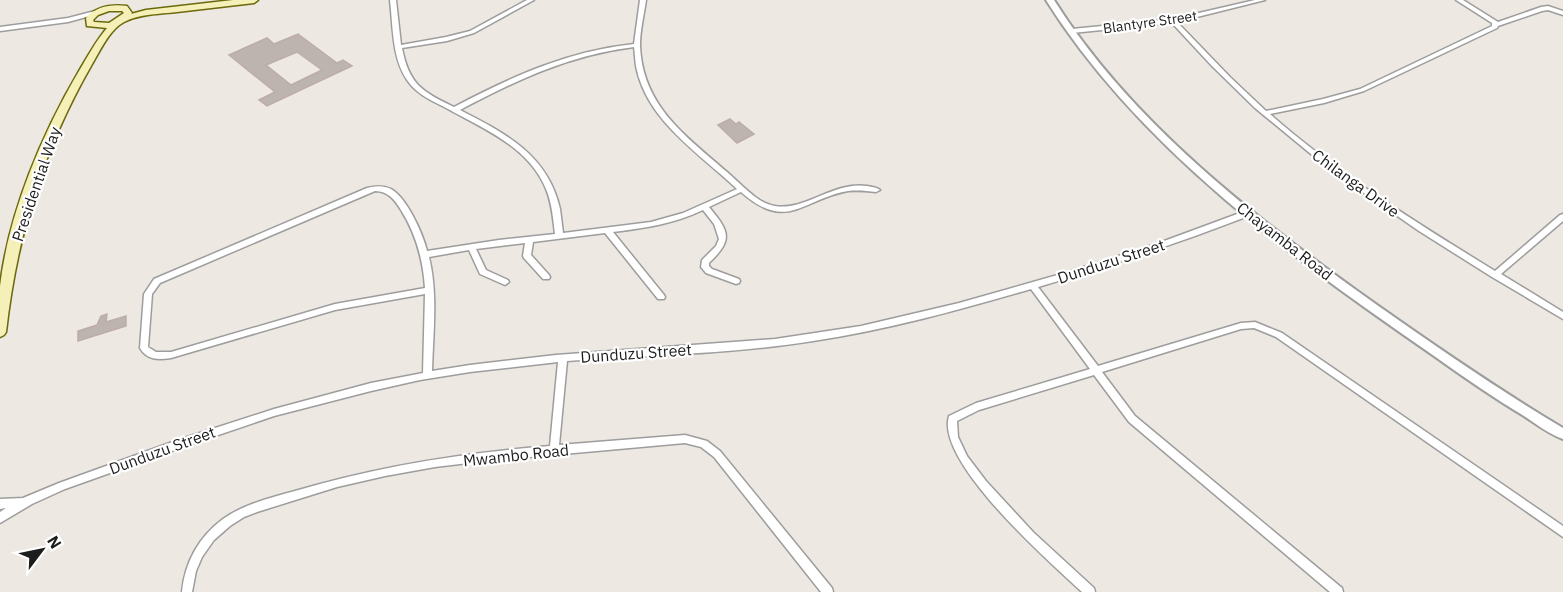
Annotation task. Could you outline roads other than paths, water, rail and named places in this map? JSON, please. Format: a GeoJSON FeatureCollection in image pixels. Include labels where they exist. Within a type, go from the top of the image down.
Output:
{"type":"FeatureCollection","features":[{"type":"Feature","properties":{"kind":"main road"},"geometry":{"type":"LineString","coordinates":[[99,11],[113,0]]}},
{"type":"Feature","properties":{"kind":"main road"},"geometry":{"type":"LineString","coordinates":[[92,25],[104,26],[136,15],[254,0]]}},
{"type":"Feature","properties":{"kind":"main road"},"geometry":{"type":"LineString","coordinates":[[99,11],[123,6],[188,8]]}},
{"type":"Feature","properties":{"kind":"main road","name":"Presidential Way"},"geometry":{"type":"LineString","coordinates":[[0,332],[2,303],[10,262],[45,149],[81,75],[100,42],[127,16],[123,6]]}},
{"type":"Feature","properties":{"kind":"main road","name":"Presidential Way"},"geometry":{"type":"LineString","coordinates":[[81,75],[95,36],[95,28],[89,20],[99,11]]}},
{"type":"Feature","properties":{"kind":"street"},"geometry":{"type":"LineString","coordinates":[[393,0],[399,47],[406,73],[415,86],[428,96],[512,142],[535,163],[548,182],[558,212],[559,236]]}},
{"type":"Feature","properties":{"kind":"street"},"geometry":{"type":"LineString","coordinates":[[399,47],[447,39],[472,32],[531,0]]}},
{"type":"Feature","properties":{"kind":"street"},"geometry":{"type":"LineString","coordinates":[[643,0],[637,45],[640,74],[663,117],[698,152],[742,189],[766,206],[781,209],[854,187],[876,190]]}},
{"type":"Feature","properties":{"kind":"street","name":"Chayamba Road"},"geometry":{"type":"LineString","coordinates":[[1050,0],[1101,69],[1142,114],[1193,165],[1248,213],[1355,295],[1448,361],[1504,400],[1563,435]]}},
{"type":"Feature","properties":{"kind":"street"},"geometry":{"type":"LineString","coordinates":[[1222,0],[1232,8]]}},
{"type":"Feature","properties":{"kind":"street","name":"Blantyre Street"},"geometry":{"type":"LineString","coordinates":[[1072,31],[1173,21],[1262,0]]}},
{"type":"Feature","properties":{"kind":"street"},"geometry":{"type":"LineString","coordinates":[[1459,0],[1488,17],[1496,25]]}},
{"type":"Feature","properties":{"kind":"street"},"geometry":{"type":"LineString","coordinates":[[1265,113],[1324,101],[1362,90],[1492,29],[1496,25],[1541,9],[1548,8],[1563,13]]}},
{"type":"Feature","properties":{"kind":"street"},"geometry":{"type":"LineString","coordinates":[[43,24],[99,11]]}},
{"type":"Feature","properties":{"kind":"street","name":"Chilanga Drive"},"geometry":{"type":"LineString","coordinates":[[1173,21],[1213,64],[1265,113],[1312,152],[1414,225],[1563,316]]}},
{"type":"Feature","properties":{"kind":"street"},"geometry":{"type":"LineString","coordinates":[[0,29],[72,22],[92,25]]}},
{"type":"Feature","properties":{"kind":"street"},"geometry":{"type":"LineString","coordinates":[[454,110],[523,74],[553,62],[597,50],[637,45]]}},
{"type":"Feature","properties":{"kind":"street"},"geometry":{"type":"LineString","coordinates":[[426,375],[429,290],[427,254],[416,224],[398,200],[383,189],[370,190],[157,281],[148,294],[144,348],[154,356],[171,355],[335,308],[429,290]]}},
{"type":"Feature","properties":{"kind":"street"},"geometry":{"type":"LineString","coordinates":[[427,254],[660,223],[705,207],[742,189]]}},
{"type":"Feature","properties":{"kind":"street"},"geometry":{"type":"LineString","coordinates":[[705,207],[713,216],[723,239],[722,244],[705,262],[705,267],[709,271],[736,281]]}},
{"type":"Feature","properties":{"kind":"street","name":"Dunduzu Street"},"geometry":{"type":"LineString","coordinates":[[0,518],[27,501],[212,431],[290,408],[426,375],[522,361],[728,347],[813,338],[922,316],[1141,254],[1248,213]]}},
{"type":"Feature","properties":{"kind":"street"},"geometry":{"type":"LineString","coordinates":[[1495,275],[1563,217]]}},
{"type":"Feature","properties":{"kind":"street"},"geometry":{"type":"LineString","coordinates":[[608,231],[661,297]]}},
{"type":"Feature","properties":{"kind":"street"},"geometry":{"type":"LineString","coordinates":[[529,239],[527,256],[546,277]]}},
{"type":"Feature","properties":{"kind":"street"},"geometry":{"type":"LineString","coordinates":[[471,247],[483,272],[505,282]]}},
{"type":"Feature","properties":{"kind":"street"},"geometry":{"type":"LineString","coordinates":[[1033,286],[1119,404],[1146,433],[1338,592]]}},
{"type":"Feature","properties":{"kind":"street"},"geometry":{"type":"LineString","coordinates":[[1090,592],[976,478],[956,444],[950,424],[952,419],[976,407],[1234,327],[1248,325],[1279,335],[1563,532]]}},
{"type":"Feature","properties":{"kind":"street"},"geometry":{"type":"LineString","coordinates":[[554,451],[563,358]]}},
{"type":"Feature","properties":{"kind":"street","name":"Mwambo Road"},"geometry":{"type":"LineString","coordinates":[[187,592],[194,560],[207,541],[227,522],[260,506],[328,483],[426,464],[685,439],[704,444],[717,454],[828,592]]}},
{"type":"Feature","properties":{"kind":"street","name":"Dunduzu Street"},"geometry":{"type":"LineString","coordinates":[[0,504],[27,501]]}}]}
